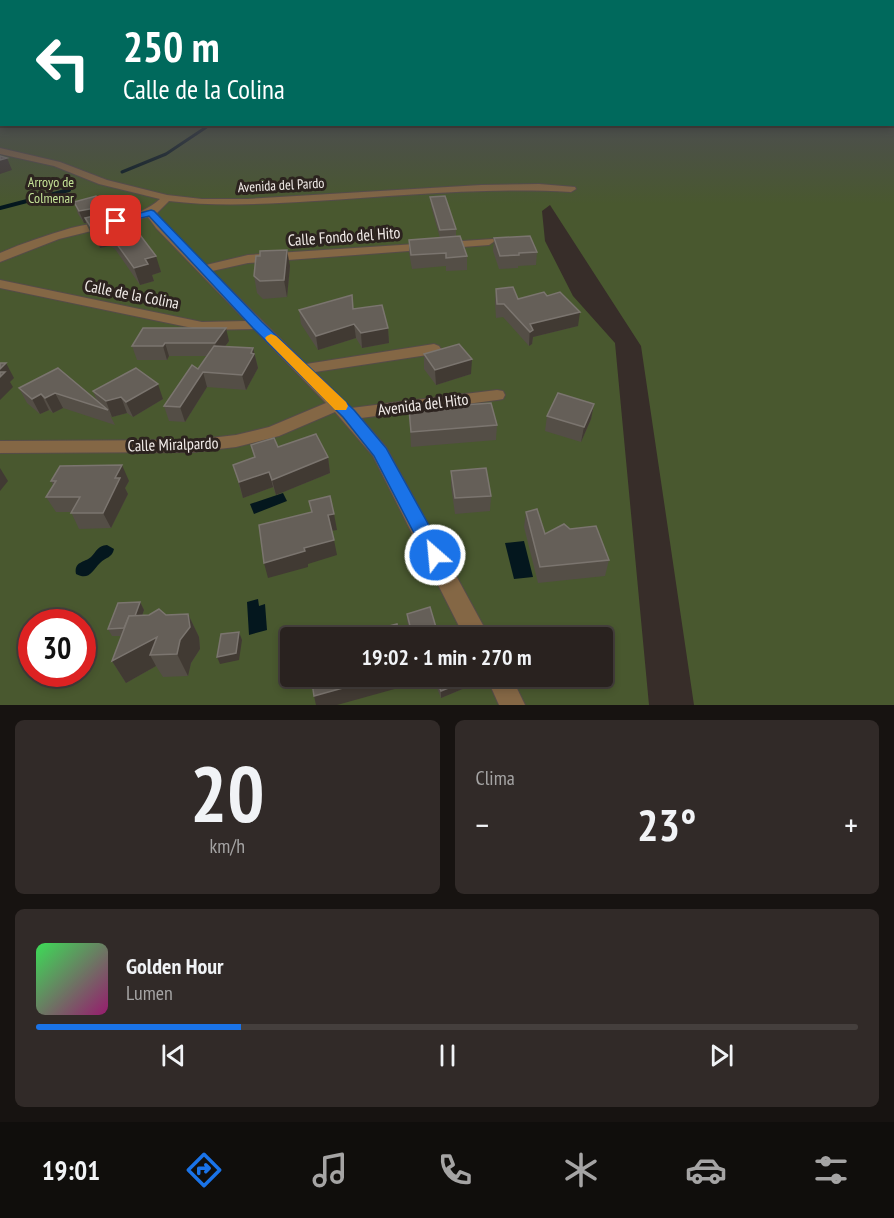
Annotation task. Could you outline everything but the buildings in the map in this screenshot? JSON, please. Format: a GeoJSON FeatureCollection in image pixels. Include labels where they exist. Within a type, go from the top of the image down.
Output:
{"type":"FeatureCollection","features":[{"type":"Feature","properties":{"kind":"street","name":"Avenida del Pardo"},"geometry":{"type":"LineString","coordinates":[[0,151],[57,164],[103,182],[167,198],[219,203],[481,188],[571,189]]}},
{"type":"Feature","properties":{"kind":"street"},"geometry":{"type":"LineString","coordinates":[[0,258],[77,230],[151,213],[167,198]]}},
{"type":"Feature","properties":{"kind":"street","name":"Avenida del Hito"},"geometry":{"type":"LineString","coordinates":[[151,213],[257,325],[343,409],[380,452],[472,627]]}},
{"type":"Feature","properties":{"kind":"street","name":"Calle Fondo del Hito"},"geometry":{"type":"LineString","coordinates":[[203,269],[248,260],[489,241]]}},
{"type":"Feature","properties":{"kind":"street","name":"Calle de la Colina"},"geometry":{"type":"LineString","coordinates":[[0,284],[202,326],[257,325]]}},
{"type":"Feature","properties":{"kind":"street"},"geometry":{"type":"LineString","coordinates":[[304,369],[434,349]]}},
{"type":"Feature","properties":{"kind":"street","name":"Avenida del Hito"},"geometry":{"type":"LineString","coordinates":[[343,409],[497,395]]}},
{"type":"Feature","properties":{"kind":"street","name":"Calle Miralpardo"},"geometry":{"type":"LineString","coordinates":[[0,447],[193,446],[236,441],[273,432],[343,409]]}},
{"type":"Feature","properties":{"kind":"street"},"geometry":{"type":"LineString","coordinates":[[503,687],[512,705]]}},
{"type":"Feature","properties":{"kind":"green space","name":"Arroyo de Colmenar"},"geometry":{"type":"Polygon","coordinates":[[[0,139],[894,139],[894,705],[694,705],[641,346],[550,205],[542,211],[545,241],[573,296],[615,343],[649,705],[0,705],[0,139]]]}},
{"type":"Feature","properties":{"kind":"water"},"geometry":{"type":"Polygon","coordinates":[[[283,493],[287,501],[254,514],[250,504],[283,493]]]}},
{"type":"Feature","properties":{"kind":"water"},"geometry":{"type":"Polygon","coordinates":[[[524,541],[533,577],[514,579],[505,543],[524,541]]]}},
{"type":"Feature","properties":{"kind":"water"},"geometry":{"type":"Polygon","coordinates":[[[107,545],[114,549],[110,556],[87,576],[76,574],[78,564],[91,557],[99,548],[107,545]]]}},
{"type":"Feature","properties":{"kind":"water"},"geometry":{"type":"Polygon","coordinates":[[[258,599],[259,606],[265,604],[267,630],[249,635],[247,602],[258,599]]]}},
{"type":"Feature","properties":{"kind":"waterway"},"geometry":{"type":"LineString","coordinates":[[122,172],[166,154],[189,139]]}},
{"type":"Feature","properties":{"kind":"waterway"},"geometry":{"type":"LineString","coordinates":[[0,208],[69,190]]}},
{"type":"Feature","properties":{"kind":"slow traffic"},"geometry":{"type":"LineString","coordinates":[[271,338],[341,406]]}},
{"type":"Feature","properties":{"kind":"route"},"geometry":{"type":"LineString","coordinates":[[116,221],[151,213],[160,226],[257,325],[349,414],[380,452],[435,555]]}}]}
